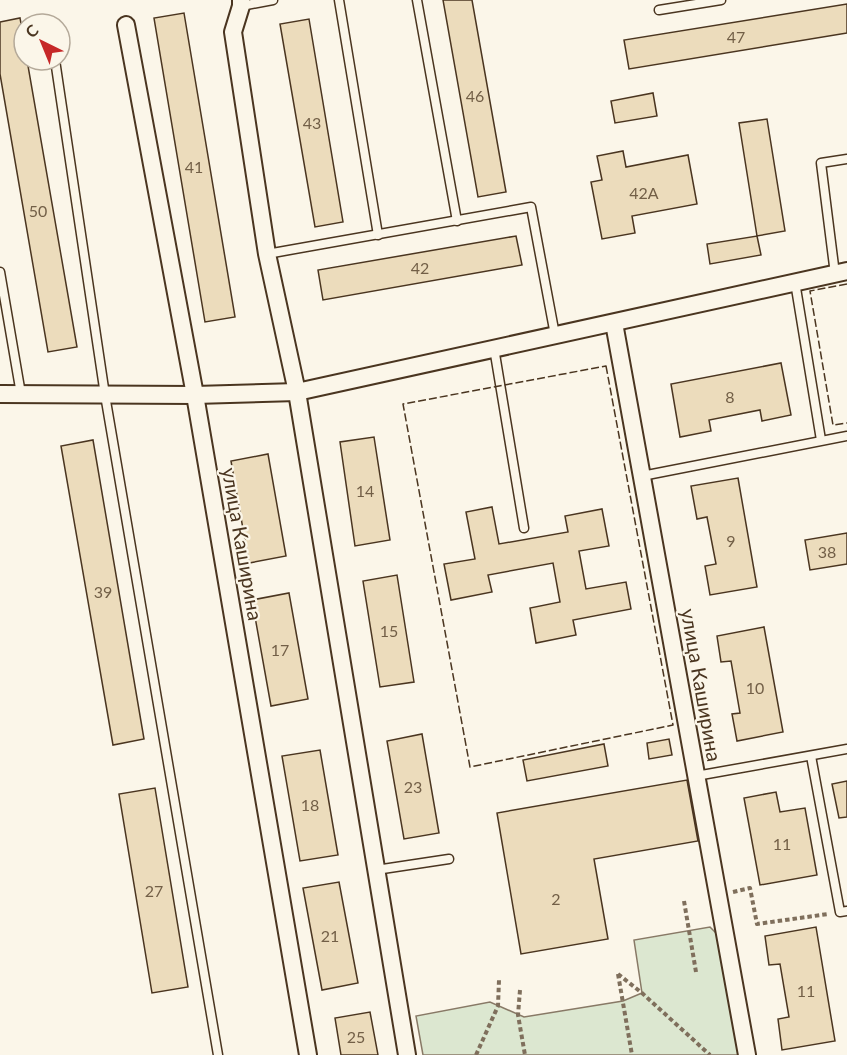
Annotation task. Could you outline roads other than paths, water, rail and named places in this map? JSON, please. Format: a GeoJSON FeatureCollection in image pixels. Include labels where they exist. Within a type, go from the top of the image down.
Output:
{"type":"FeatureCollection","features":[{"type":"Feature","properties":{"kind":"street"},"geometry":{"type":"LineString","coordinates":[[241,3],[233,32],[267,254],[297,393],[407,1055]]}},
{"type":"Feature","properties":{"kind":"street","name":"улица Каширина"},"geometry":{"type":"LineString","coordinates":[[126,25],[195,395],[308,1055]]}},
{"type":"Feature","properties":{"kind":"street"},"geometry":{"type":"LineString","coordinates":[[0,394],[297,393],[841,273]]}},
{"type":"Feature","properties":{"kind":"street","name":"улица Каширина"},"geometry":{"type":"LineString","coordinates":[[614,323],[747,1055]]}},
{"type":"Feature","properties":{"kind":"lane"},"geometry":{"type":"LineString","coordinates":[[241,3],[273,0]]}},
{"type":"Feature","properties":{"kind":"lane"},"geometry":{"type":"LineString","coordinates":[[339,0],[378,235]]}},
{"type":"Feature","properties":{"kind":"lane"},"geometry":{"type":"LineString","coordinates":[[417,0],[457,221]]}},
{"type":"Feature","properties":{"kind":"lane"},"geometry":{"type":"LineString","coordinates":[[659,10],[721,0]]}},
{"type":"Feature","properties":{"kind":"lane"},"geometry":{"type":"LineString","coordinates":[[56,72],[105,395],[218,1055]]}},
{"type":"Feature","properties":{"kind":"lane"},"geometry":{"type":"LineString","coordinates":[[841,273],[821,163],[847,159]]}},
{"type":"Feature","properties":{"kind":"lane"},"geometry":{"type":"LineString","coordinates":[[267,254],[531,207],[555,335]]}},
{"type":"Feature","properties":{"kind":"lane"},"geometry":{"type":"LineString","coordinates":[[0,272],[21,394]]}},
{"type":"Feature","properties":{"kind":"lane"},"geometry":{"type":"LineString","coordinates":[[795,282],[820,440]]}},
{"type":"Feature","properties":{"kind":"lane"},"geometry":{"type":"LineString","coordinates":[[494,348],[524,528]]}},
{"type":"Feature","properties":{"kind":"lane"},"geometry":{"type":"LineString","coordinates":[[642,476],[847,436]]}},
{"type":"Feature","properties":{"kind":"lane"},"geometry":{"type":"LineString","coordinates":[[696,776],[847,749]]}},
{"type":"Feature","properties":{"kind":"lane"},"geometry":{"type":"LineString","coordinates":[[812,756],[843,911]]}},
{"type":"Feature","properties":{"kind":"lane"},"geometry":{"type":"LineString","coordinates":[[376,870],[449,859]]}}]}
